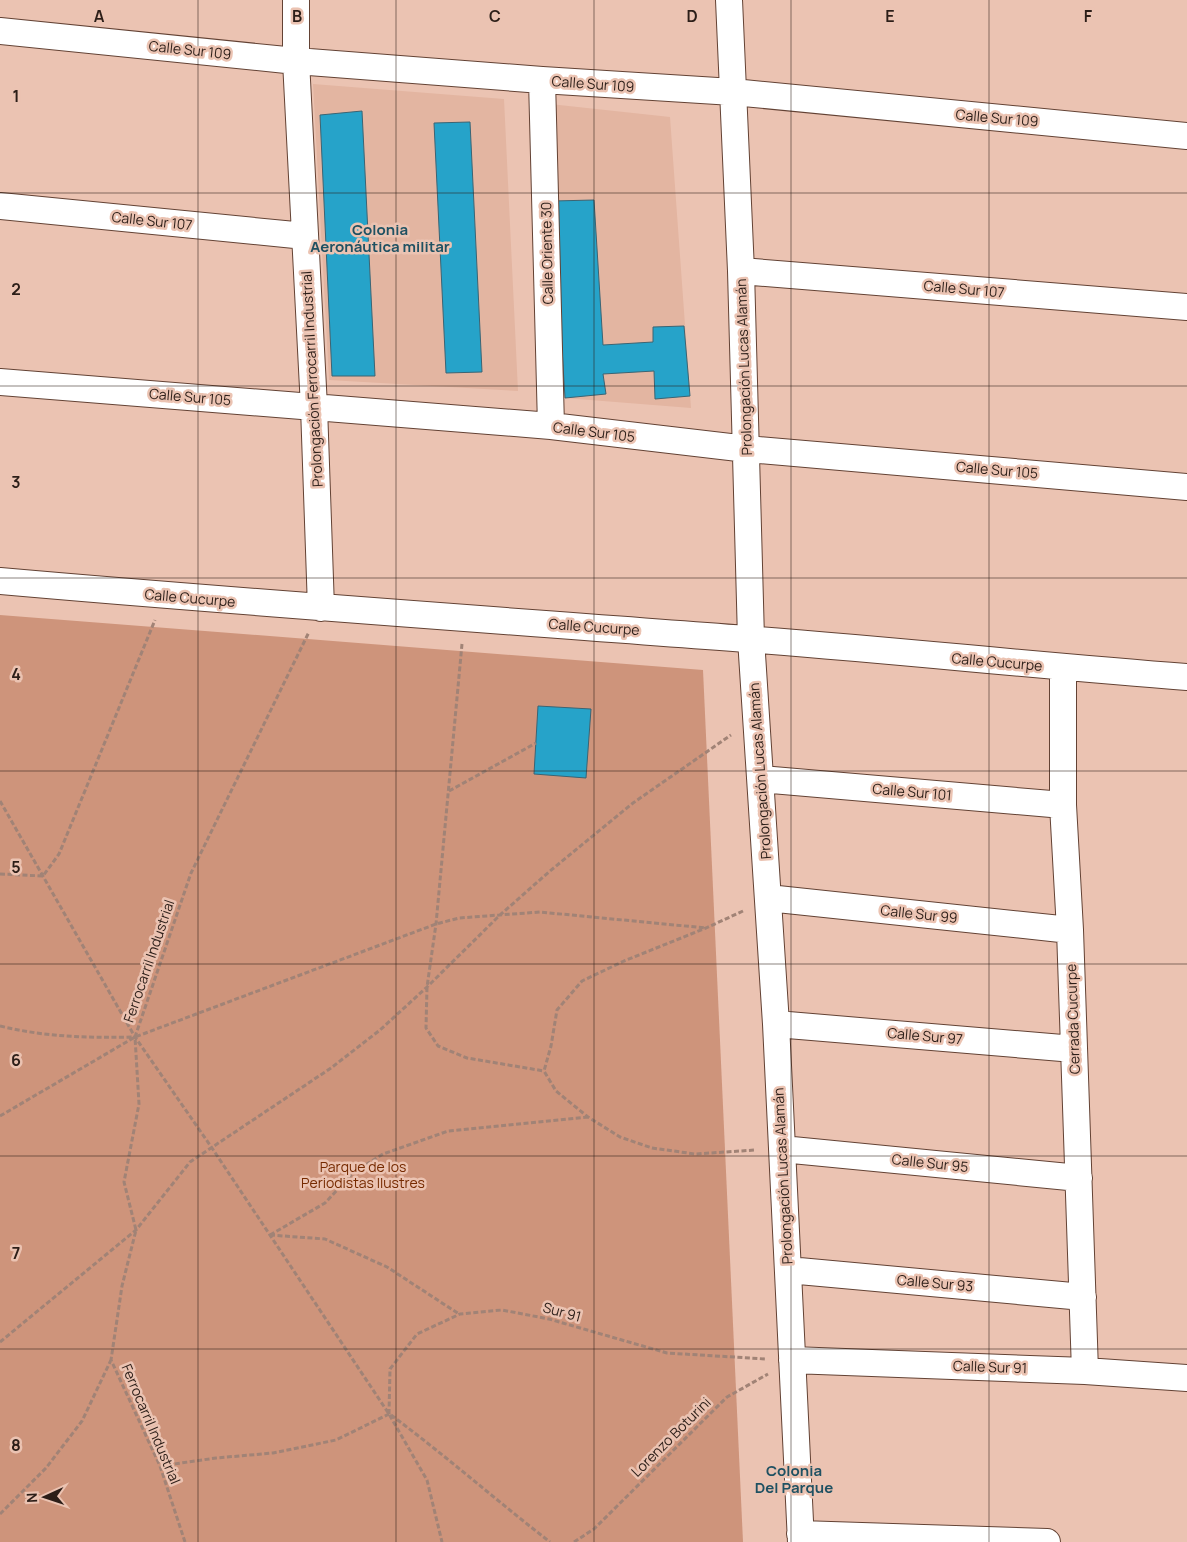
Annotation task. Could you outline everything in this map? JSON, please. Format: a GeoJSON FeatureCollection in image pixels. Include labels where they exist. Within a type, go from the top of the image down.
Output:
{"type":"FeatureCollection","features":[{"type":"Feature","properties":{"kind":"street","name":"Prolongación Ferrocarril Industrial"},"geometry":{"type":"LineString","coordinates":[[296,0],[296,62],[314,407],[321,608]]}},
{"type":"Feature","properties":{"kind":"street","name":"Prolongación Lucas Alamán"},"geometry":{"type":"LineString","coordinates":[[729,0],[741,271],[751,640],[776,1024],[800,1538]]}},
{"type":"Feature","properties":{"kind":"street","name":"Calle Sur 109"},"geometry":{"type":"LineString","coordinates":[[0,31],[296,62],[733,92],[1187,136]]}},
{"type":"Feature","properties":{"kind":"street","name":"Calle Oriente 30"},"geometry":{"type":"LineString","coordinates":[[542,80],[551,426]]}},
{"type":"Feature","properties":{"kind":"street","name":"Calle Sur 107"},"geometry":{"type":"LineString","coordinates":[[0,206],[305,236]]}},
{"type":"Feature","properties":{"kind":"street","name":"Calle Sur 107"},"geometry":{"type":"LineString","coordinates":[[741,271],[1187,307]]}},
{"type":"Feature","properties":{"kind":"street","name":"Calle Sur 105"},"geometry":{"type":"LineString","coordinates":[[0,382],[551,426],[747,449],[1187,487]]}},
{"type":"Feature","properties":{"kind":"street","name":"Calle Cucurpe"},"geometry":{"type":"LineString","coordinates":[[0,581],[164,596],[751,640],[1187,677]]}},
{"type":"Feature","properties":{"kind":"street","name":"Cerrada Cucurpe"},"geometry":{"type":"LineString","coordinates":[[1062,667],[1063,805],[1070,930],[1085,1371]]}},
{"type":"Feature","properties":{"kind":"street","name":"Calle Sur 101"},"geometry":{"type":"LineString","coordinates":[[761,779],[1063,805]]}},
{"type":"Feature","properties":{"kind":"street","name":"Calle Sur 99"},"geometry":{"type":"LineString","coordinates":[[768,898],[1070,930]]}},
{"type":"Feature","properties":{"kind":"street","name":"Calle Sur 97"},"geometry":{"type":"LineString","coordinates":[[776,1024],[1074,1048]]}},
{"type":"Feature","properties":{"kind":"street","name":"Calle Sur 95"},"geometry":{"type":"LineString","coordinates":[[782,1149],[1079,1178]]}},
{"type":"Feature","properties":{"kind":"street","name":"Calle Sur 93"},"geometry":{"type":"LineString","coordinates":[[788,1270],[1083,1297]]}},
{"type":"Feature","properties":{"kind":"street","name":"Calle Sur 91"},"geometry":{"type":"LineString","coordinates":[[792,1360],[1085,1371],[1187,1378]]}},
{"type":"Feature","properties":{"kind":"street"},"geometry":{"type":"LineString","coordinates":[[800,1538],[1047,1542]]}},
{"type":"Feature","properties":{"kind":"path"},"geometry":{"type":"LineString","coordinates":[[43,876],[59,854],[164,596]]}},
{"type":"Feature","properties":{"kind":"path","name":"Ferrocarril Industrial"},"geometry":{"type":"LineString","coordinates":[[185,1542],[160,1466],[112,1360],[122,1286],[136,1230],[124,1182],[139,1104],[134,1037],[191,874],[321,608]]}},
{"type":"Feature","properties":{"kind":"path"},"geometry":{"type":"LineString","coordinates":[[464,617],[436,924],[427,987],[426,1028],[438,1046],[467,1058],[544,1071]]}},
{"type":"Feature","properties":{"kind":"path"},"geometry":{"type":"LineString","coordinates":[[0,1342],[136,1230],[190,1162],[331,1068],[380,1030],[500,915],[633,803],[756,718]]}},
{"type":"Feature","properties":{"kind":"path"},"geometry":{"type":"LineString","coordinates":[[449,791],[536,744]]}},
{"type":"Feature","properties":{"kind":"path"},"geometry":{"type":"LineString","coordinates":[[0,801],[134,1037],[212,1148],[389,1414],[427,1480],[442,1542]]}},
{"type":"Feature","properties":{"kind":"path"},"geometry":{"type":"LineString","coordinates":[[0,874],[43,876]]}},
{"type":"Feature","properties":{"kind":"path"},"geometry":{"type":"LineString","coordinates":[[768,898],[706,928],[624,961],[582,981],[557,1010],[551,1046],[544,1071],[556,1091],[588,1117],[620,1137],[652,1148],[695,1154],[782,1149]]}},
{"type":"Feature","properties":{"kind":"path"},"geometry":{"type":"LineString","coordinates":[[0,1116],[134,1037],[436,924],[459,918],[540,912],[706,928]]}},
{"type":"Feature","properties":{"kind":"path"},"geometry":{"type":"LineString","coordinates":[[0,1026],[27,1032],[85,1038],[134,1037]]}},
{"type":"Feature","properties":{"kind":"path"},"geometry":{"type":"LineString","coordinates":[[270,1235],[326,1203],[353,1173],[383,1154],[448,1131],[588,1117]]}},
{"type":"Feature","properties":{"kind":"path"},"geometry":{"type":"LineString","coordinates":[[270,1235],[325,1239],[387,1268],[460,1314]]}},
{"type":"Feature","properties":{"kind":"path","name":"Sur 91"},"geometry":{"type":"LineString","coordinates":[[389,1414],[390,1369],[417,1334],[460,1314],[502,1310],[549,1319],[667,1353],[792,1360]]}},
{"type":"Feature","properties":{"kind":"path"},"geometry":{"type":"LineString","coordinates":[[0,1514],[46,1468],[82,1421],[112,1360]]}},
{"type":"Feature","properties":{"kind":"path","name":"Lorenzo Boturini"},"geometry":{"type":"LineString","coordinates":[[574,1542],[594,1528],[728,1397],[792,1360]]}},
{"type":"Feature","properties":{"kind":"path"},"geometry":{"type":"LineString","coordinates":[[160,1466],[216,1458],[273,1454],[336,1440],[389,1414]]}},
{"type":"Feature","properties":{"kind":"path"},"geometry":{"type":"LineString","coordinates":[[389,1414],[445,1456],[550,1542]]}},
{"type":"Feature","properties":{"kind":"shaded area"},"geometry":{"type":"Polygon","coordinates":[[[313,84],[504,99],[518,391],[329,380],[313,84]]]}},
{"type":"Feature","properties":{"kind":"shaded area"},"geometry":{"type":"Polygon","coordinates":[[[550,104],[670,117],[691,408],[565,398],[550,104]]]}},
{"type":"Feature","properties":{"kind":"green space","name":"Parque de los Periodistas Ilustres"},"geometry":{"type":"Polygon","coordinates":[[[0,615],[703,670],[743,1542],[0,1542],[0,615]]]}},
{"type":"Feature","properties":{"kind":"building"},"geometry":{"type":"Polygon","coordinates":[[[362,111],[375,376],[332,376],[320,115],[362,111]]]}},
{"type":"Feature","properties":{"kind":"building"},"geometry":{"type":"Polygon","coordinates":[[[470,122],[482,372],[446,373],[434,123],[470,122]]]}},
{"type":"Feature","properties":{"kind":"building"},"geometry":{"type":"Polygon","coordinates":[[[594,200],[603,345],[653,342],[653,327],[684,326],[690,396],[655,399],[654,371],[603,374],[606,394],[565,398],[553,201],[594,200]]]}},
{"type":"Feature","properties":{"kind":"building"},"geometry":{"type":"Polygon","coordinates":[[[538,706],[591,709],[586,778],[534,774],[538,706]]]}},
{"type":"Feature","properties":{"kind":"district","name":"Colonia Aeronáutica militar"},"geometry":{"type":"Point","coordinates":[380,238]}},
{"type":"Feature","properties":{"kind":"district","name":"Colonia Del Parque"},"geometry":{"type":"Point","coordinates":[794,1480]}}]}
